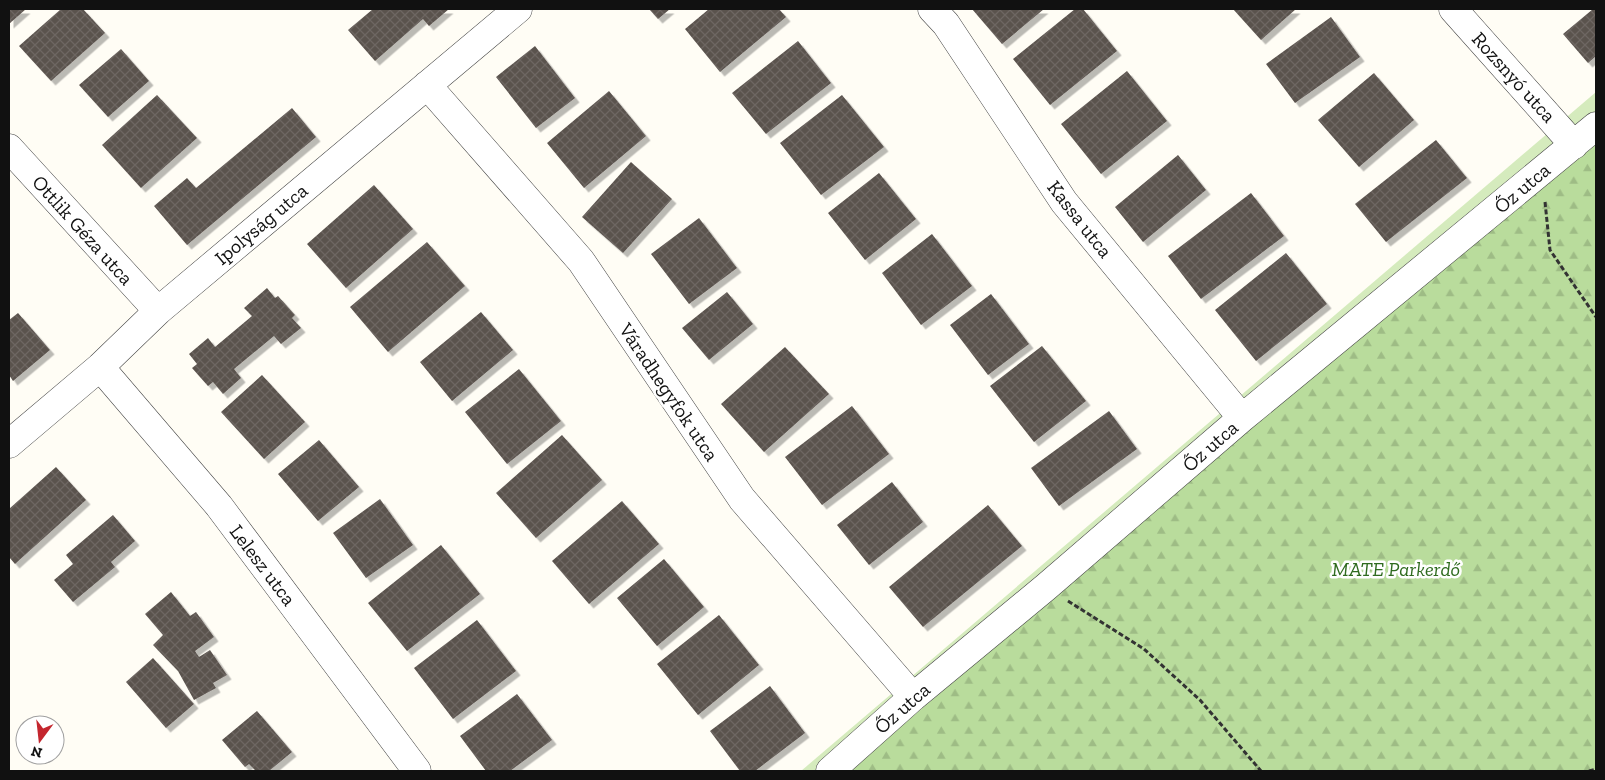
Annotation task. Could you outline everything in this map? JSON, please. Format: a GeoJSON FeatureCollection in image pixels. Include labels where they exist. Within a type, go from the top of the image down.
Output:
{"type":"FeatureCollection","features":[{"type":"Feature","properties":{"kind":"street","name":"Ipolyság utca"},"geometry":{"type":"LineString","coordinates":[[9,444],[100,368],[158,311],[518,9]]}},
{"type":"Feature","properties":{"kind":"street","name":"Kassa utca"},"geometry":{"type":"LineString","coordinates":[[932,9],[946,24],[1064,202],[1242,418]]}},
{"type":"Feature","properties":{"kind":"street","name":"Rozsnyó utca"},"geometry":{"type":"LineString","coordinates":[[1453,9],[1574,145]]}},
{"type":"Feature","properties":{"kind":"street","name":"Váradhegyfok utca"},"geometry":{"type":"LineString","coordinates":[[427,84],[581,261],[742,499],[913,697]]}},
{"type":"Feature","properties":{"kind":"street","name":"Őz utca"},"geometry":{"type":"LineString","coordinates":[[830,771],[913,697],[1046,588],[1242,418],[1596,126]]}},
{"type":"Feature","properties":{"kind":"street","name":"Ottlik Géza utca"},"geometry":{"type":"LineString","coordinates":[[9,148],[158,311]]}},
{"type":"Feature","properties":{"kind":"street","name":"Lelesz utca"},"geometry":{"type":"LineString","coordinates":[[100,368],[219,506],[417,771]]}},
{"type":"Feature","properties":{"kind":"path"},"geometry":{"type":"LineString","coordinates":[[1542,171],[1550,250],[1596,317]]}},
{"type":"Feature","properties":{"kind":"path"},"geometry":{"type":"LineString","coordinates":[[1046,588],[1144,649],[1200,700],[1261,771]]}},
{"type":"Feature","properties":{"kind":"path"},"geometry":{"type":"LineString","coordinates":[[1590,771],[1596,769]]}},
{"type":"Feature","properties":{"kind":"green space"},"geometry":{"type":"Polygon","coordinates":[[[1596,92],[1596,146],[849,771],[801,771],[1596,92]]]}},
{"type":"Feature","properties":{"kind":"green space","name":"MATE Parkerdő"},"geometry":{"type":"Polygon","coordinates":[[[1596,138],[1596,771],[849,771],[1482,231],[1596,138]]]}},
{"type":"Feature","properties":{"kind":"building"},"geometry":{"type":"Polygon","coordinates":[[[9,9],[26,9],[9,24],[9,9]]]}},
{"type":"Feature","properties":{"kind":"building"},"geometry":{"type":"Polygon","coordinates":[[[61,9],[83,9],[105,33],[51,81],[19,46],[61,9]]]}},
{"type":"Feature","properties":{"kind":"building"},"geometry":{"type":"Polygon","coordinates":[[[373,9],[449,9],[429,26],[423,19],[375,61],[348,30],[373,9]]]}},
{"type":"Feature","properties":{"kind":"building"},"geometry":{"type":"Polygon","coordinates":[[[649,9],[670,9],[658,19],[649,9]]]}},
{"type":"Feature","properties":{"kind":"building"},"geometry":{"type":"Polygon","coordinates":[[[709,9],[779,9],[786,17],[720,72],[685,29],[709,9]]]}},
{"type":"Feature","properties":{"kind":"building"},"geometry":{"type":"Polygon","coordinates":[[[972,9],[1044,9],[1002,44],[972,9]]]}},
{"type":"Feature","properties":{"kind":"building"},"geometry":{"type":"Polygon","coordinates":[[[1075,9],[1083,9],[1117,51],[1050,105],[1013,59],[1075,9]]]}},
{"type":"Feature","properties":{"kind":"building"},"geometry":{"type":"Polygon","coordinates":[[[1233,9],[1296,9],[1261,40],[1233,9]]]}},
{"type":"Feature","properties":{"kind":"building"},"geometry":{"type":"Polygon","coordinates":[[[1593,9],[1596,9],[1596,56],[1588,63],[1563,34],[1593,9]]]}},
{"type":"Feature","properties":{"kind":"building"},"geometry":{"type":"Polygon","coordinates":[[[1331,17],[1360,57],[1295,103],[1266,64],[1331,17]]]}},
{"type":"Feature","properties":{"kind":"building"},"geometry":{"type":"Polygon","coordinates":[[[798,41],[831,83],[766,134],[732,93],[798,41]]]}},
{"type":"Feature","properties":{"kind":"building"},"geometry":{"type":"Polygon","coordinates":[[[535,46],[575,98],[536,128],[496,77],[535,46]]]}},
{"type":"Feature","properties":{"kind":"building"},"geometry":{"type":"Polygon","coordinates":[[[121,49],[149,81],[108,117],[79,85],[121,49]]]}},
{"type":"Feature","properties":{"kind":"building"},"geometry":{"type":"Polygon","coordinates":[[[1127,71],[1167,121],[1101,174],[1061,124],[1127,71]]]}},
{"type":"Feature","properties":{"kind":"building"},"geometry":{"type":"Polygon","coordinates":[[[1374,73],[1414,120],[1359,167],[1318,120],[1374,73]]]}},
{"type":"Feature","properties":{"kind":"building"},"geometry":{"type":"Polygon","coordinates":[[[609,91],[646,136],[584,188],[547,143],[609,91]]]}},
{"type":"Feature","properties":{"kind":"building"},"geometry":{"type":"Polygon","coordinates":[[[157,95],[197,138],[141,188],[102,145],[157,95]]]}},
{"type":"Feature","properties":{"kind":"building"},"geometry":{"type":"Polygon","coordinates":[[[842,95],[884,147],[821,195],[780,143],[842,95]]]}},
{"type":"Feature","properties":{"kind":"building"},"geometry":{"type":"Polygon","coordinates":[[[292,108],[316,137],[187,245],[154,206],[187,178],[196,188],[292,108]]]}},
{"type":"Feature","properties":{"kind":"building"},"geometry":{"type":"Polygon","coordinates":[[[1436,140],[1467,178],[1386,242],[1355,204],[1436,140]]]}},
{"type":"Feature","properties":{"kind":"building"},"geometry":{"type":"Polygon","coordinates":[[[1178,155],[1206,190],[1143,242],[1115,207],[1178,155]]]}},
{"type":"Feature","properties":{"kind":"building"},"geometry":{"type":"Polygon","coordinates":[[[631,162],[672,199],[623,253],[582,217],[631,162]]]}},
{"type":"Feature","properties":{"kind":"building"},"geometry":{"type":"Polygon","coordinates":[[[879,173],[916,219],[865,260],[828,213],[879,173]]]}},
{"type":"Feature","properties":{"kind":"building"},"geometry":{"type":"Polygon","coordinates":[[[374,185],[413,229],[346,288],[307,244],[374,185]]]}},
{"type":"Feature","properties":{"kind":"building"},"geometry":{"type":"Polygon","coordinates":[[[1251,193],[1284,236],[1201,299],[1168,256],[1251,193]]]}},
{"type":"Feature","properties":{"kind":"building"},"geometry":{"type":"Polygon","coordinates":[[[699,218],[737,268],[689,304],[651,254],[699,218]]]}},
{"type":"Feature","properties":{"kind":"building"},"geometry":{"type":"Polygon","coordinates":[[[932,234],[972,286],[921,325],[882,273],[932,234]]]}},
{"type":"Feature","properties":{"kind":"building"},"geometry":{"type":"Polygon","coordinates":[[[427,242],[465,286],[388,352],[350,307],[427,242]]]}},
{"type":"Feature","properties":{"kind":"building"},"geometry":{"type":"Polygon","coordinates":[[[1286,253],[1327,304],[1256,361],[1215,310],[1286,253]]]}},
{"type":"Feature","properties":{"kind":"building"},"geometry":{"type":"Polygon","coordinates":[[[267,288],[275,298],[278,296],[295,315],[292,318],[301,328],[281,344],[274,336],[234,369],[241,378],[223,394],[213,382],[208,386],[192,368],[197,364],[189,354],[208,338],[215,347],[252,316],[244,308],[267,288]]]}},
{"type":"Feature","properties":{"kind":"building"},"geometry":{"type":"Polygon","coordinates":[[[727,292],[753,324],[709,360],[682,328],[727,292]]]}},
{"type":"Feature","properties":{"kind":"building"},"geometry":{"type":"Polygon","coordinates":[[[991,294],[1029,344],[988,375],[950,325],[991,294]]]}},
{"type":"Feature","properties":{"kind":"building"},"geometry":{"type":"Polygon","coordinates":[[[481,312],[513,350],[452,401],[420,362],[481,312]]]}},
{"type":"Feature","properties":{"kind":"building"},"geometry":{"type":"Polygon","coordinates":[[[18,313],[50,350],[13,381],[9,375],[9,320],[18,313]]]}},
{"type":"Feature","properties":{"kind":"building"},"geometry":{"type":"Polygon","coordinates":[[[1042,346],[1086,401],[1034,442],[990,386],[1042,346]]]}},
{"type":"Feature","properties":{"kind":"building"},"geometry":{"type":"Polygon","coordinates":[[[785,347],[829,394],[764,452],[721,404],[785,347]]]}},
{"type":"Feature","properties":{"kind":"building"},"geometry":{"type":"Polygon","coordinates":[[[519,369],[561,421],[507,464],[465,412],[519,369]]]}},
{"type":"Feature","properties":{"kind":"building"},"geometry":{"type":"Polygon","coordinates":[[[262,375],[305,422],[264,459],[221,412],[262,375]]]}},
{"type":"Feature","properties":{"kind":"building"},"geometry":{"type":"Polygon","coordinates":[[[852,406],[889,454],[822,505],[785,457],[852,406]]]}},
{"type":"Feature","properties":{"kind":"building"},"geometry":{"type":"Polygon","coordinates":[[[1109,411],[1137,449],[1059,506],[1031,468],[1109,411]]]}},
{"type":"Feature","properties":{"kind":"building"},"geometry":{"type":"Polygon","coordinates":[[[562,435],[602,480],[536,538],[496,493],[562,435]]]}},
{"type":"Feature","properties":{"kind":"building"},"geometry":{"type":"Polygon","coordinates":[[[319,440],[359,487],[318,521],[278,474],[319,440]]]}},
{"type":"Feature","properties":{"kind":"building"},"geometry":{"type":"Polygon","coordinates":[[[56,467],[86,500],[15,564],[9,557],[9,509],[56,467]]]}},
{"type":"Feature","properties":{"kind":"building"},"geometry":{"type":"Polygon","coordinates":[[[892,482],[923,522],[869,565],[837,525],[892,482]]]}},
{"type":"Feature","properties":{"kind":"building"},"geometry":{"type":"Polygon","coordinates":[[[380,499],[413,545],[366,578],[333,533],[380,499]]]}},
{"type":"Feature","properties":{"kind":"building"},"geometry":{"type":"Polygon","coordinates":[[[622,501],[659,544],[589,604],[552,561],[622,501]]]}},
{"type":"Feature","properties":{"kind":"building"},"geometry":{"type":"Polygon","coordinates":[[[988,505],[1022,546],[923,627],[889,587],[988,505]]]}},
{"type":"Feature","properties":{"kind":"building"},"geometry":{"type":"Polygon","coordinates":[[[113,515],[135,541],[111,562],[115,567],[73,602],[54,580],[73,564],[66,555],[113,515]]]}},
{"type":"Feature","properties":{"kind":"building"},"geometry":{"type":"Polygon","coordinates":[[[441,545],[480,594],[407,651],[368,603],[441,545]]]}},
{"type":"Feature","properties":{"kind":"building"},"geometry":{"type":"Polygon","coordinates":[[[664,559],[704,607],[657,646],[617,598],[664,559]]]}},
{"type":"Feature","properties":{"kind":"building"},"geometry":{"type":"Polygon","coordinates":[[[171,592],[190,616],[196,612],[214,637],[195,651],[199,657],[210,650],[227,675],[213,683],[216,688],[194,700],[178,671],[153,645],[163,635],[145,614],[171,592]]]}},
{"type":"Feature","properties":{"kind":"building"},"geometry":{"type":"Polygon","coordinates":[[[719,615],[759,665],[698,715],[657,664],[719,615]]]}},
{"type":"Feature","properties":{"kind":"building"},"geometry":{"type":"Polygon","coordinates":[[[477,620],[516,671],[453,719],[414,668],[477,620]]]}},
{"type":"Feature","properties":{"kind":"building"},"geometry":{"type":"Polygon","coordinates":[[[153,658],[194,704],[166,728],[126,682],[153,658]]]}},
{"type":"Feature","properties":{"kind":"building"},"geometry":{"type":"Polygon","coordinates":[[[770,686],[805,733],[755,771],[740,771],[710,731],[770,686]]]}},
{"type":"Feature","properties":{"kind":"building"},"geometry":{"type":"Polygon","coordinates":[[[517,694],[552,740],[510,771],[486,771],[460,736],[517,694]]]}},
{"type":"Feature","properties":{"kind":"building"},"geometry":{"type":"Polygon","coordinates":[[[257,711],[292,752],[269,771],[256,771],[249,764],[245,767],[222,740],[257,711]]]}}]}
